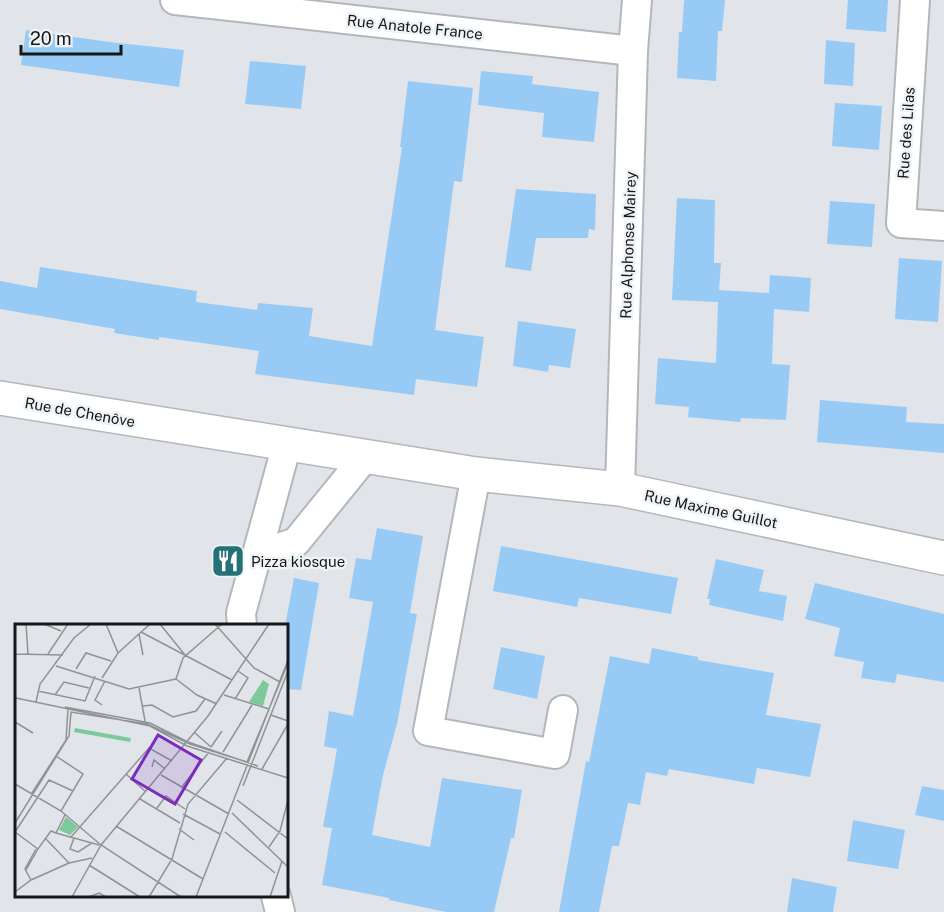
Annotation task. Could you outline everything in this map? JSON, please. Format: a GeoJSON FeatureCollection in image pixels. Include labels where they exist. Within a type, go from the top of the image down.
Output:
{"type":"FeatureCollection","features":[{"type":"Feature","properties":{"kind":"street","name":"Rue Alphonse Mairey"},"geometry":{"type":"LineString","coordinates":[[620,489],[633,51],[637,0]]}},
{"type":"Feature","properties":{"kind":"street","name":"Rue des Lilas"},"geometry":{"type":"LineString","coordinates":[[915,0],[901,223],[944,226]]}},
{"type":"Feature","properties":{"kind":"street","name":"Rue Anatole France"},"geometry":{"type":"LineString","coordinates":[[186,2],[633,51]]}},
{"type":"Feature","properties":{"kind":"street","name":"Rue de Chenôve"},"geometry":{"type":"LineString","coordinates":[[0,398],[160,425]]}},
{"type":"Feature","properties":{"kind":"street","name":"Rue Maxime Guillot"},"geometry":{"type":"LineString","coordinates":[[160,425],[476,474],[620,489],[944,558]]}},
{"type":"Feature","properties":{"kind":"street"},"geometry":{"type":"LineString","coordinates":[[242,624],[241,612],[287,444]]}},
{"type":"Feature","properties":{"kind":"street"},"geometry":{"type":"LineString","coordinates":[[256,556],[296,542],[365,457]]}},
{"type":"Feature","properties":{"kind":"street"},"geometry":{"type":"LineString","coordinates":[[476,474],[428,731],[555,754],[563,710]]}},
{"type":"Feature","properties":{"kind":"street"},"geometry":{"type":"LineString","coordinates":[[276,897],[280,912]]}},
{"type":"Feature","properties":{"kind":"building"},"geometry":{"type":"Polygon","coordinates":[[[684,0],[725,0],[722,31],[718,31],[716,81],[677,78],[679,32],[682,32],[684,0]]]}},
{"type":"Feature","properties":{"kind":"building"},"geometry":{"type":"Polygon","coordinates":[[[848,0],[888,0],[886,32],[846,29],[848,0]]]}},
{"type":"Feature","properties":{"kind":"building"},"geometry":{"type":"Polygon","coordinates":[[[26,30],[184,50],[179,87],[21,65],[26,30]]]}},
{"type":"Feature","properties":{"kind":"building"},"geometry":{"type":"Polygon","coordinates":[[[826,40],[855,43],[853,86],[824,84],[826,40]]]}},
{"type":"Feature","properties":{"kind":"building"},"geometry":{"type":"Polygon","coordinates":[[[250,61],[306,66],[301,109],[245,104],[250,61]]]}},
{"type":"Feature","properties":{"kind":"building"},"geometry":{"type":"Polygon","coordinates":[[[481,71],[533,76],[532,84],[599,92],[594,142],[542,137],[544,113],[478,105],[481,71]]]}},
{"type":"Feature","properties":{"kind":"building"},"geometry":{"type":"Polygon","coordinates":[[[408,81],[473,88],[462,182],[454,181],[435,330],[484,337],[477,387],[416,379],[414,395],[255,374],[259,351],[114,333],[115,329],[0,309],[0,281],[37,288],[40,267],[197,291],[196,302],[257,310],[258,303],[313,308],[309,336],[372,346],[402,147],[400,147],[408,81]]]}},
{"type":"Feature","properties":{"kind":"building"},"geometry":{"type":"Polygon","coordinates":[[[835,103],[882,106],[879,150],[832,146],[835,103]]]}},
{"type":"Feature","properties":{"kind":"building"},"geometry":{"type":"Polygon","coordinates":[[[516,189],[596,194],[595,230],[589,229],[588,238],[536,238],[531,271],[505,267],[516,189]]]}},
{"type":"Feature","properties":{"kind":"building"},"geometry":{"type":"Polygon","coordinates":[[[677,198],[715,200],[714,263],[721,263],[719,290],[769,293],[770,275],[811,278],[809,312],[774,309],[772,364],[790,365],[786,420],[741,418],[740,422],[688,417],[689,407],[655,404],[658,358],[716,363],[718,302],[672,300],[677,198]]]}},
{"type":"Feature","properties":{"kind":"building"},"geometry":{"type":"Polygon","coordinates":[[[830,201],[875,204],[872,247],[827,244],[830,201]]]}},
{"type":"Feature","properties":{"kind":"building"},"geometry":{"type":"Polygon","coordinates":[[[899,258],[942,261],[938,322],[895,319],[899,258]]]}},
{"type":"Feature","properties":{"kind":"building"},"geometry":{"type":"Polygon","coordinates":[[[518,321],[576,329],[570,368],[549,365],[548,372],[513,366],[518,321]]]}},
{"type":"Feature","properties":{"kind":"building"},"geometry":{"type":"Polygon","coordinates":[[[820,400],[907,407],[906,422],[944,424],[944,453],[817,442],[820,400]]]}},
{"type":"Feature","properties":{"kind":"building"},"geometry":{"type":"Polygon","coordinates":[[[377,528],[423,536],[410,613],[417,614],[397,724],[383,775],[372,835],[430,847],[442,778],[522,790],[514,838],[511,838],[494,912],[446,912],[322,885],[332,828],[323,827],[337,749],[324,746],[329,711],[353,716],[373,602],[349,598],[356,558],[371,560],[377,528]]]}},
{"type":"Feature","properties":{"kind":"building"},"geometry":{"type":"Polygon","coordinates":[[[501,546],[678,578],[671,614],[579,598],[577,607],[493,591],[501,546]]]}},
{"type":"Feature","properties":{"kind":"building"},"geometry":{"type":"Polygon","coordinates":[[[716,559],[764,570],[759,591],[787,596],[783,621],[709,605],[710,599],[707,599],[716,559]]]}},
{"type":"Feature","properties":{"kind":"building"},"geometry":{"type":"Polygon","coordinates":[[[294,578],[319,583],[301,690],[288,689],[288,624],[286,621],[294,578]]]}},
{"type":"Feature","properties":{"kind":"building"},"geometry":{"type":"Polygon","coordinates":[[[815,583],[944,614],[944,682],[897,674],[895,683],[861,678],[864,662],[834,656],[840,628],[805,619],[815,583]]]}},
{"type":"Feature","properties":{"kind":"building"},"geometry":{"type":"Polygon","coordinates":[[[501,647],[545,656],[537,699],[493,689],[501,647]]]}},
{"type":"Feature","properties":{"kind":"building"},"geometry":{"type":"Polygon","coordinates":[[[652,648],[698,657],[698,660],[774,673],[766,715],[821,724],[810,777],[757,768],[754,784],[669,769],[667,776],[646,772],[640,805],[628,803],[619,846],[612,846],[599,912],[559,912],[586,761],[589,762],[610,656],[649,664],[652,648]]]}},
{"type":"Feature","properties":{"kind":"building"},"geometry":{"type":"Polygon","coordinates":[[[922,786],[944,790],[944,821],[915,815],[922,786]]]}},
{"type":"Feature","properties":{"kind":"building"},"geometry":{"type":"Polygon","coordinates":[[[853,820],[905,830],[898,869],[847,861],[853,820]]]}},
{"type":"Feature","properties":{"kind":"building"},"geometry":{"type":"Polygon","coordinates":[[[792,878],[837,887],[833,912],[787,912],[792,878]]]}},
{"type":"Feature","properties":{"kind":"place","name":"Pizza kiosque"},"geometry":{"type":"Point","coordinates":[228,561]}}]}
